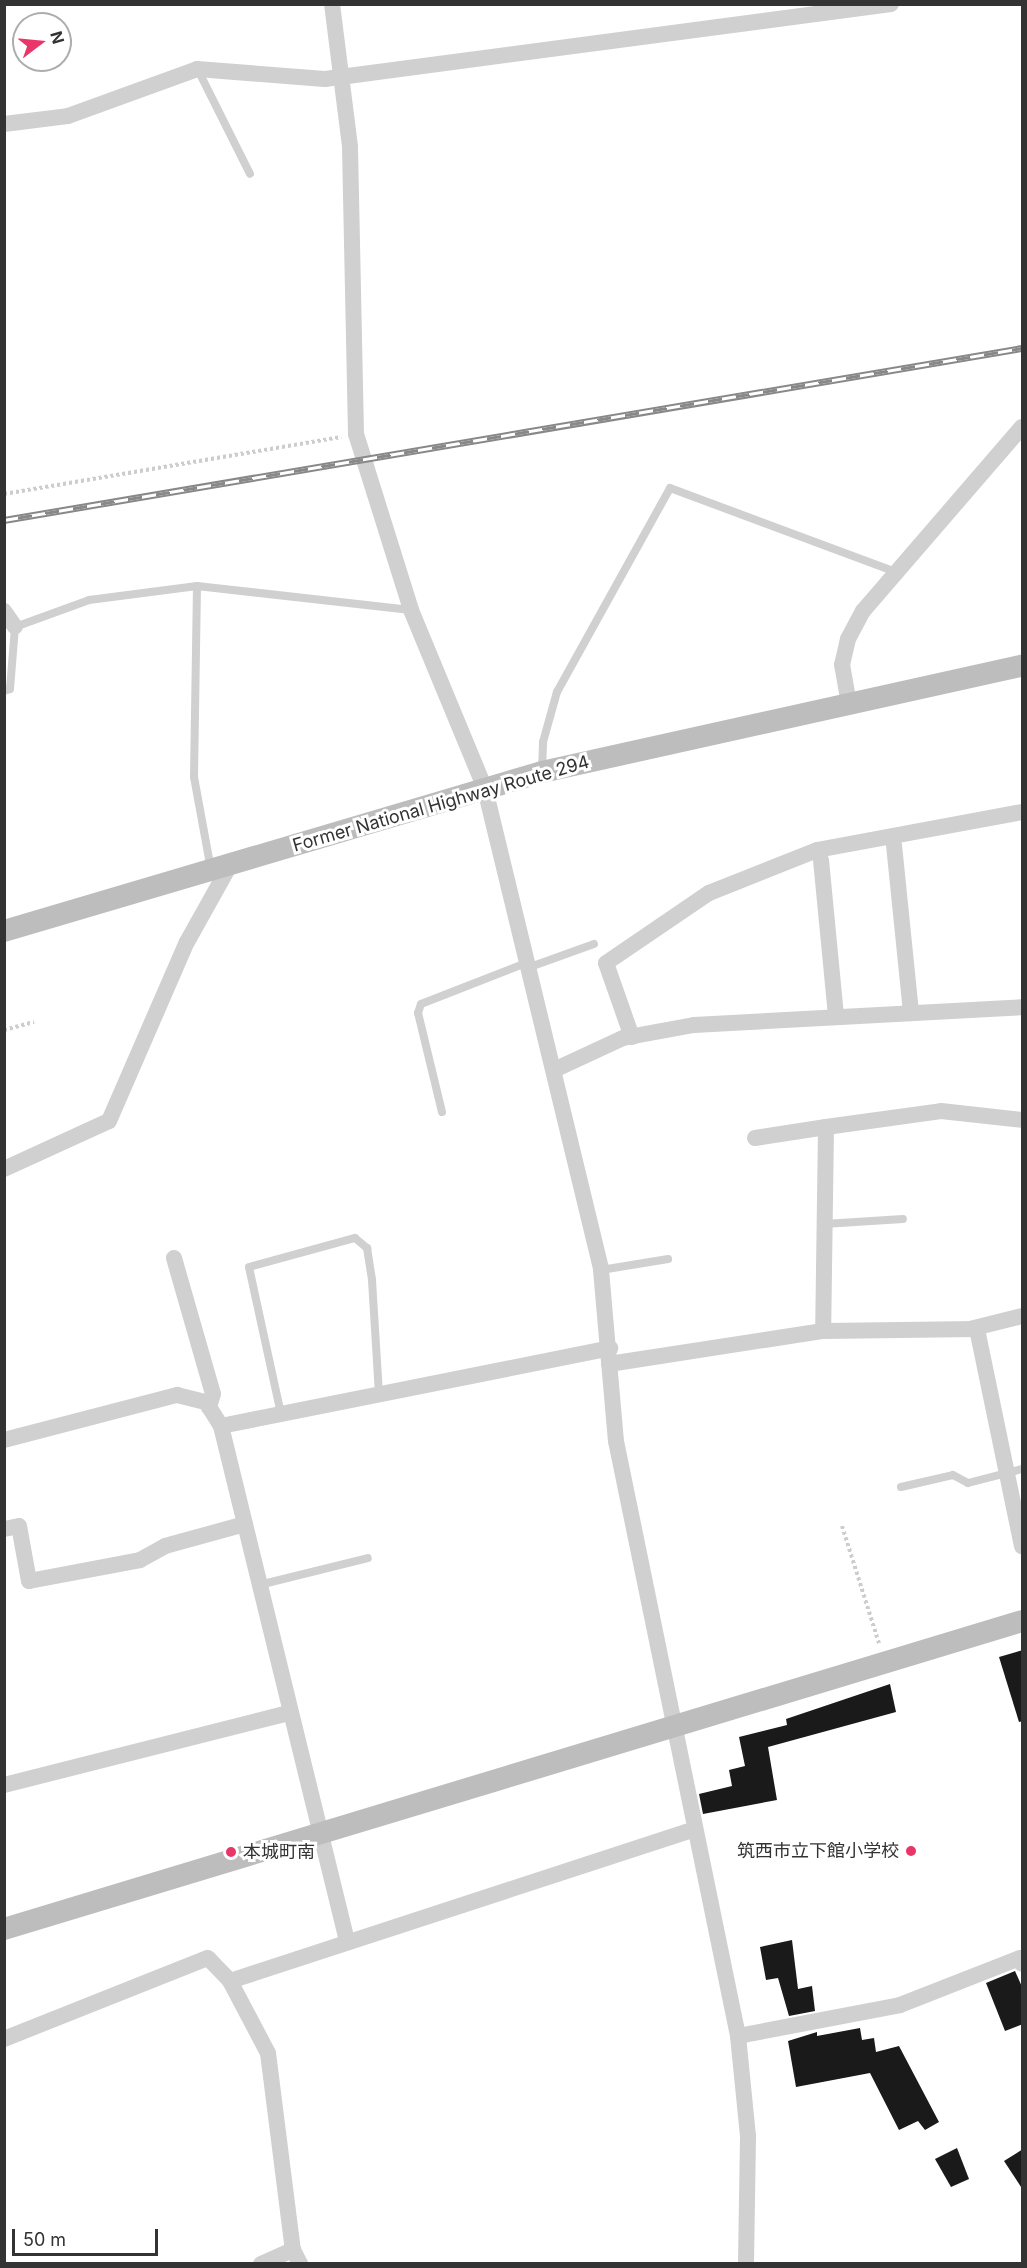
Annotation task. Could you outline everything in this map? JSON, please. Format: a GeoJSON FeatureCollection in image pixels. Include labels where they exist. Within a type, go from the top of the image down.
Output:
{"type":"FeatureCollection","features":[{"type":"Feature","properties":{"kind":"street"},"geometry":{"type":"LineString","coordinates":[[332,4],[342,77],[355,257],[357,434],[411,610],[485,789],[530,964],[600,1270],[616,1441],[738,2036],[748,2136],[746,2264]]}},
{"type":"Feature","properties":{"kind":"street"},"geometry":{"type":"LineString","coordinates":[[4,124],[68,116],[197,69],[342,77],[891,4]]}},
{"type":"Feature","properties":{"kind":"street"},"geometry":{"type":"LineString","coordinates":[[849,704],[842,665],[848,639],[896,572],[1023,427]]}},
{"type":"Feature","properties":{"kind":"street"},"geometry":{"type":"LineString","coordinates":[[4,611],[15,627]]}},
{"type":"Feature","properties":{"kind":"street","name":"Former National Highway Route 294"},"geometry":{"type":"LineString","coordinates":[[4,931],[542,772],[1023,666]]}},
{"type":"Feature","properties":{"kind":"street"},"geometry":{"type":"LineString","coordinates":[[632,1037],[606,963],[709,893],[817,850],[1023,812]]}},
{"type":"Feature","properties":{"kind":"street"},"geometry":{"type":"LineString","coordinates":[[894,845],[911,1013]]}},
{"type":"Feature","properties":{"kind":"street"},"geometry":{"type":"LineString","coordinates":[[821,860],[836,1016]]}},
{"type":"Feature","properties":{"kind":"street"},"geometry":{"type":"LineString","coordinates":[[4,1169],[109,1121],[221,867]]}},
{"type":"Feature","properties":{"kind":"street"},"geometry":{"type":"LineString","coordinates":[[554,1070],[632,1037],[694,1025],[1023,1007]]}},
{"type":"Feature","properties":{"kind":"street"},"geometry":{"type":"LineString","coordinates":[[755,1138],[940,1111],[1023,1120]]}},
{"type":"Feature","properties":{"kind":"street"},"geometry":{"type":"LineString","coordinates":[[823,1331],[826,1127]]}},
{"type":"Feature","properties":{"kind":"street"},"geometry":{"type":"LineString","coordinates":[[174,1258],[213,1394],[209,1407]]}},
{"type":"Feature","properties":{"kind":"street"},"geometry":{"type":"LineString","coordinates":[[970,1329],[1023,1316]]}},
{"type":"Feature","properties":{"kind":"street"},"geometry":{"type":"LineString","coordinates":[[221,1426],[379,1393],[609,1356],[823,1331],[977,1329],[1005,1472],[1023,1546]]}},
{"type":"Feature","properties":{"kind":"street"},"geometry":{"type":"LineString","coordinates":[[4,1440],[177,1395],[209,1407],[221,1426],[288,1713],[347,1941]]}},
{"type":"Feature","properties":{"kind":"street"},"geometry":{"type":"LineString","coordinates":[[4,1529],[19,1526],[29,1581],[140,1560],[165,1546],[245,1524]]}},
{"type":"Feature","properties":{"kind":"street"},"geometry":{"type":"LineString","coordinates":[[4,1929],[676,1730],[884,1661],[1023,1621]]}},
{"type":"Feature","properties":{"kind":"street"},"geometry":{"type":"LineString","coordinates":[[4,1785],[288,1713]]}},
{"type":"Feature","properties":{"kind":"street"},"geometry":{"type":"LineString","coordinates":[[231,1981],[347,1941],[695,1829]]}},
{"type":"Feature","properties":{"kind":"street"},"geometry":{"type":"LineString","coordinates":[[4,2039],[208,1958],[231,1981],[268,2053],[297,2257],[261,2264]]}},
{"type":"Feature","properties":{"kind":"street"},"geometry":{"type":"LineString","coordinates":[[738,2036],[900,2005],[1020,1958],[1023,1964]]}},
{"type":"Feature","properties":{"kind":"lane"},"geometry":{"type":"LineString","coordinates":[[197,69],[250,174]]}},
{"type":"Feature","properties":{"kind":"lane"},"geometry":{"type":"LineString","coordinates":[[542,772],[543,742],[557,692],[670,488],[896,572]]}},
{"type":"Feature","properties":{"kind":"lane"},"geometry":{"type":"LineString","coordinates":[[4,691],[10,689],[15,627],[89,600],[197,586],[411,610]]}},
{"type":"Feature","properties":{"kind":"lane"},"geometry":{"type":"LineString","coordinates":[[197,586],[194,777],[221,867]]}},
{"type":"Feature","properties":{"kind":"lane"},"geometry":{"type":"LineString","coordinates":[[442,1112],[418,1013],[421,1004],[530,964],[594,944]]}},
{"type":"Feature","properties":{"kind":"lane"},"geometry":{"type":"LineString","coordinates":[[824,1224],[903,1219]]}},
{"type":"Feature","properties":{"kind":"lane"},"geometry":{"type":"LineString","coordinates":[[281,1414],[249,1268],[355,1238],[367,1248],[372,1280],[379,1393]]}},
{"type":"Feature","properties":{"kind":"lane"},"geometry":{"type":"LineString","coordinates":[[600,1270],[668,1259]]}},
{"type":"Feature","properties":{"kind":"lane"},"geometry":{"type":"LineString","coordinates":[[901,1487],[953,1474],[968,1483],[1023,1469]]}},
{"type":"Feature","properties":{"kind":"lane"},"geometry":{"type":"LineString","coordinates":[[259,1585],[368,1558]]}},
{"type":"Feature","properties":{"kind":"path"},"geometry":{"type":"LineString","coordinates":[[4,494],[357,434]]}},
{"type":"Feature","properties":{"kind":"path"},"geometry":{"type":"LineString","coordinates":[[4,1030],[34,1022]]}},
{"type":"Feature","properties":{"kind":"path"},"geometry":{"type":"LineString","coordinates":[[842,1526],[884,1661]]}},
{"type":"Feature","properties":{"kind":"building"},"geometry":{"type":"Polygon","coordinates":[[[1023,1650],[1023,1721],[1019,1722],[999,1657],[1023,1650]]]}},
{"type":"Feature","properties":{"kind":"building"},"geometry":{"type":"Polygon","coordinates":[[[890,1684],[896,1712],[768,1747],[777,1800],[703,1814],[699,1794],[732,1786],[729,1770],[745,1766],[739,1737],[787,1725],[786,1719],[890,1684]]]}},
{"type":"Feature","properties":{"kind":"building"},"geometry":{"type":"Polygon","coordinates":[[[792,1940],[798,1989],[812,1986],[815,2011],[789,2016],[778,1978],[766,1980],[760,1947],[792,1940]]]}},
{"type":"Feature","properties":{"kind":"building"},"geometry":{"type":"Polygon","coordinates":[[[1015,1971],[1023,1989],[1023,2024],[1005,2031],[986,1983],[1015,1971]]]}},
{"type":"Feature","properties":{"kind":"building"},"geometry":{"type":"Polygon","coordinates":[[[860,2028],[862,2040],[874,2038],[876,2052],[899,2046],[939,2122],[925,2130],[918,2121],[899,2130],[870,2073],[796,2087],[788,2041],[817,2032],[817,2036],[860,2028]]]}},
{"type":"Feature","properties":{"kind":"building"},"geometry":{"type":"Polygon","coordinates":[[[957,2148],[969,2179],[951,2187],[935,2159],[957,2148]]]}},
{"type":"Feature","properties":{"kind":"building"},"geometry":{"type":"Polygon","coordinates":[[[1023,2149],[1023,2190],[1004,2161],[1023,2149]]]}},
{"type":"Feature","properties":{"kind":"railway"},"geometry":{"type":"LineString","coordinates":[[4,520],[1022,348]]}},
{"type":"Feature","properties":{"kind":"place","name":"筑西市立下館小学校"},"geometry":{"type":"Point","coordinates":[911,1851]}},
{"type":"Feature","properties":{"kind":"place","name":"本城町南"},"geometry":{"type":"Point","coordinates":[231,1852]}}]}
